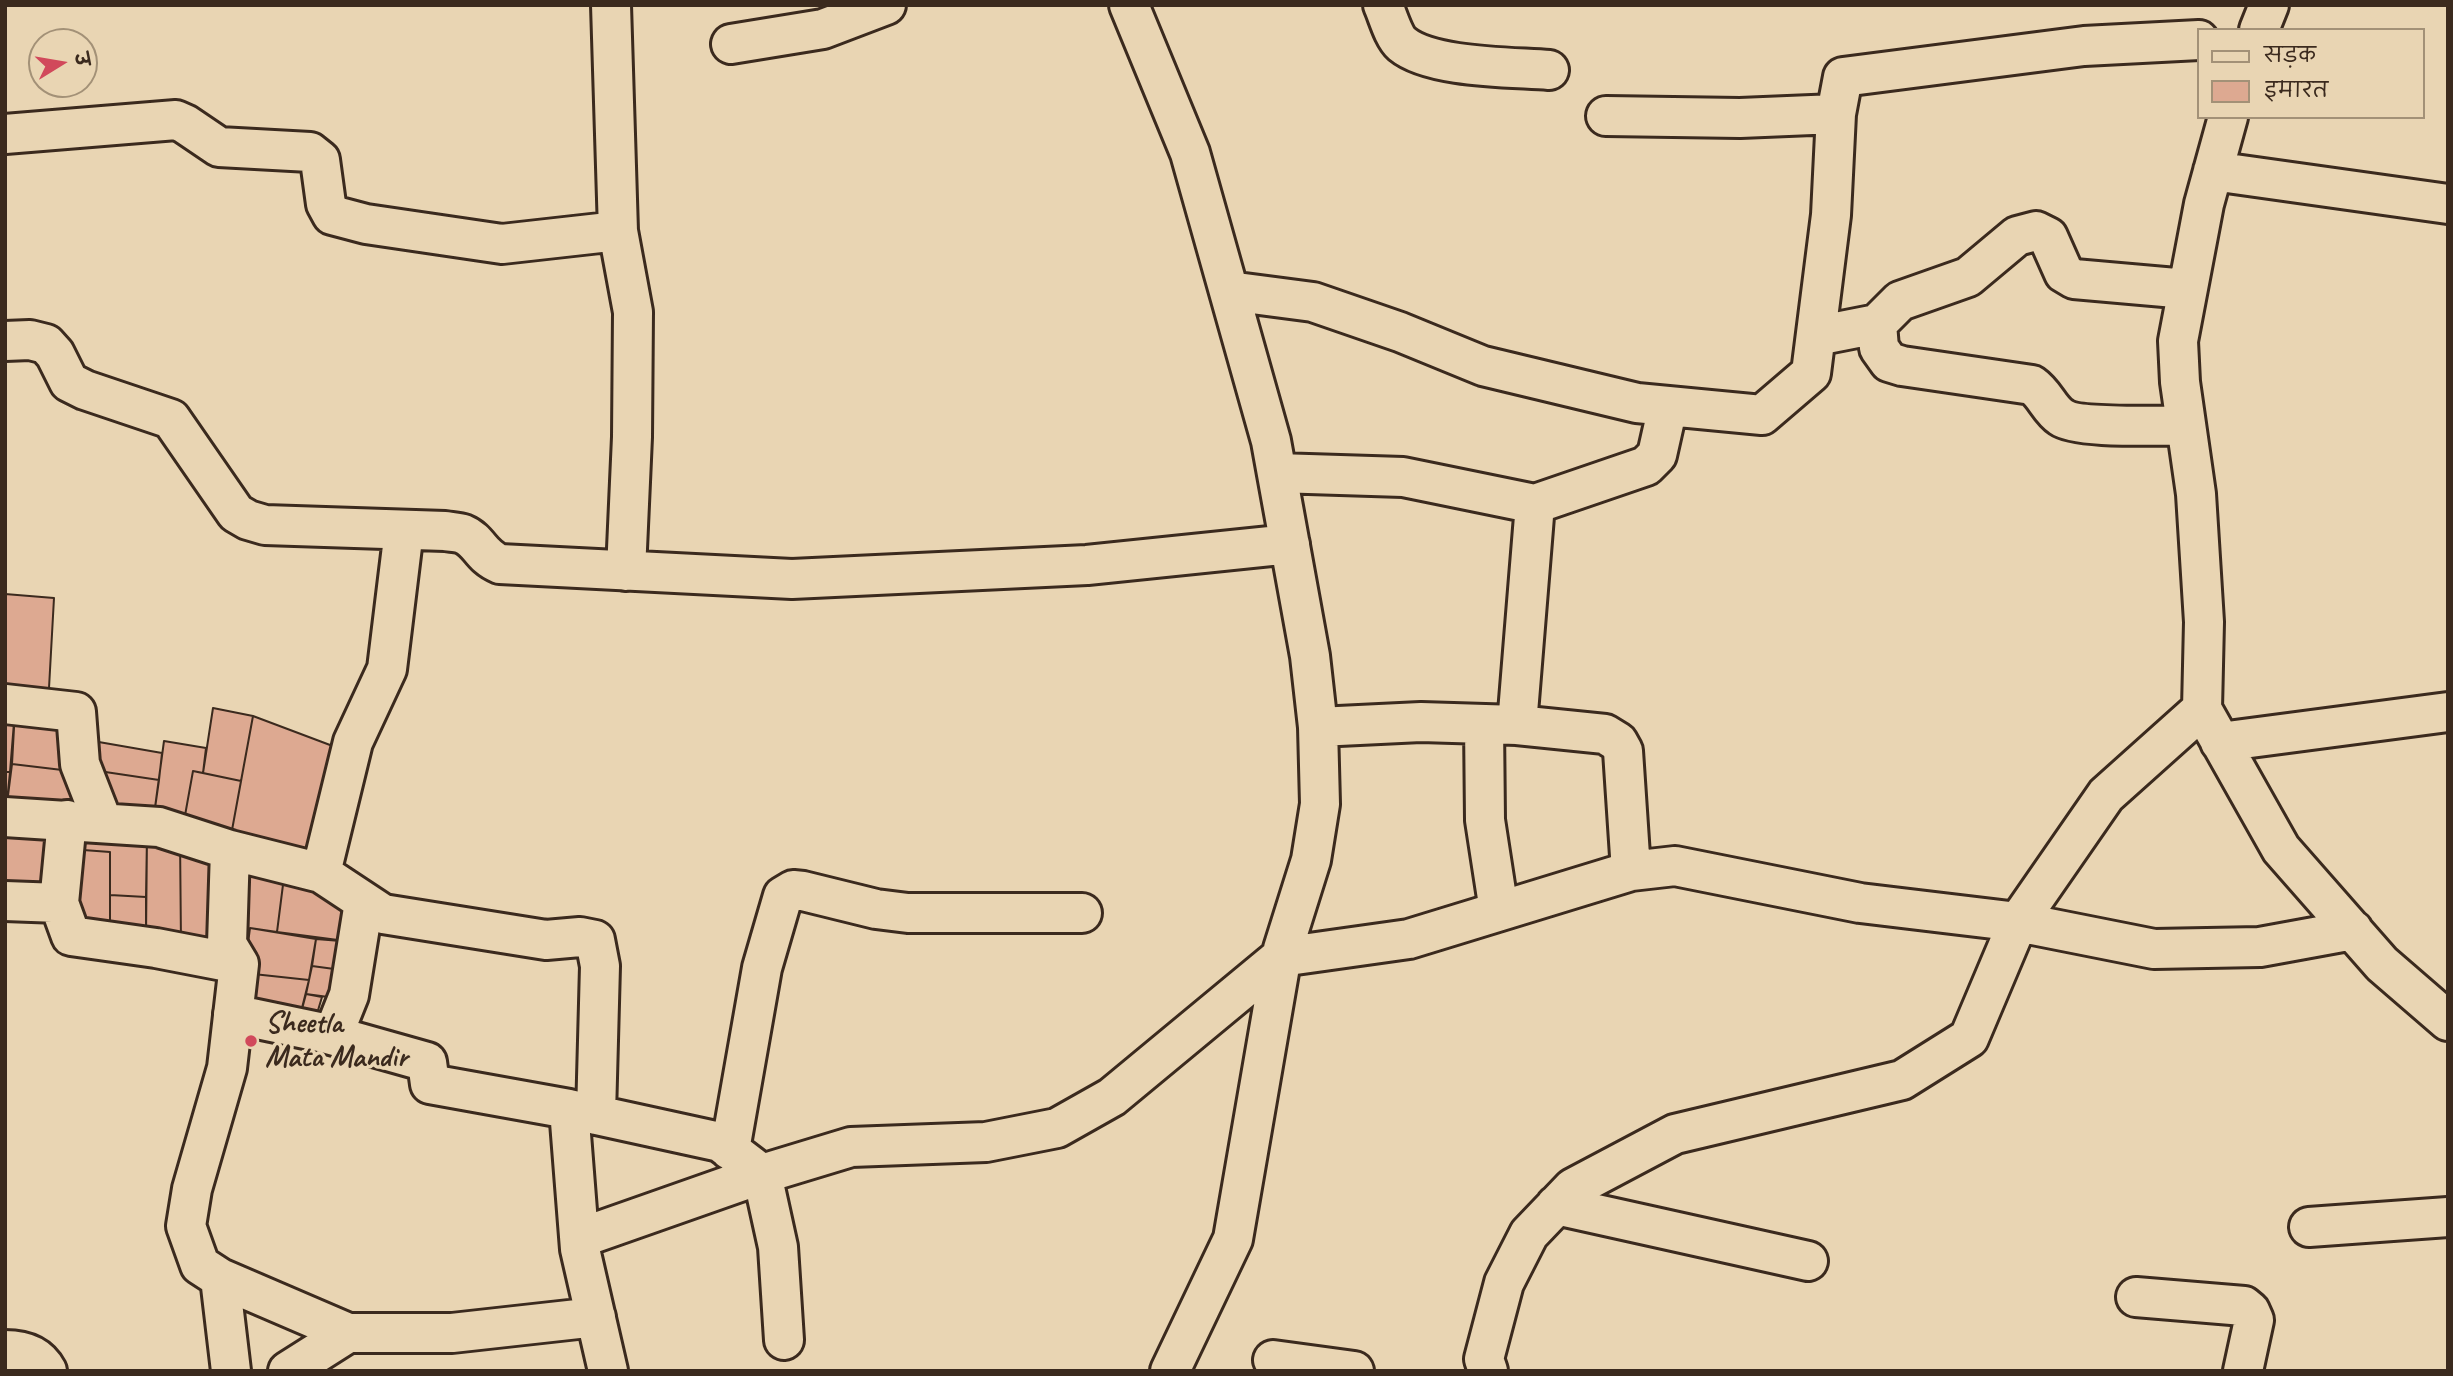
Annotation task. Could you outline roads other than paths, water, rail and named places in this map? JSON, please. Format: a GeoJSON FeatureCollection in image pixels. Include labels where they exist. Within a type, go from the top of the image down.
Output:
{"type":"FeatureCollection","features":[{"type":"Feature","properties":{"kind":"street"},"geometry":{"type":"LineString","coordinates":[[611,5],[618,231],[633,312],[632,437],[626,571]]}},
{"type":"Feature","properties":{"kind":"street"},"geometry":{"type":"LineString","coordinates":[[731,44],[823,29],[886,5]]}},
{"type":"Feature","properties":{"kind":"street"},"geometry":{"type":"LineString","coordinates":[[1129,5],[1190,153],[1271,442],[1310,656],[1318,727],[1320,804],[1311,860],[1281,957],[1233,1238],[1170,1371]]}},
{"type":"Feature","properties":{"kind":"street"},"geometry":{"type":"LineString","coordinates":[[1383,5],[1400,43],[1424,57],[1549,70]]}},
{"type":"Feature","properties":{"kind":"street"},"geometry":{"type":"LineString","coordinates":[[2260,28],[2269,5]]}},
{"type":"Feature","properties":{"kind":"street"},"geometry":{"type":"LineString","coordinates":[[1229,291],[1313,302],[1400,332],[1483,366],[1637,403],[1762,415],[1811,373],[1831,215],[1836,114],[1843,77],[2084,46],[2198,40]]}},
{"type":"Feature","properties":{"kind":"street"},"geometry":{"type":"LineString","coordinates":[[1606,116],[1740,118],[1836,114]]}},
{"type":"Feature","properties":{"kind":"street"},"geometry":{"type":"LineString","coordinates":[[2227,119],[2204,204],[2178,341],[2180,382],[2196,494],[2203,609],[2202,709],[2281,849],[2382,964],[2448,1021]]}},
{"type":"Feature","properties":{"kind":"street"},"geometry":{"type":"LineString","coordinates":[[5,134],[176,120],[219,147],[310,152],[320,160],[326,204],[332,215],[366,224],[502,244],[618,231]]}},
{"type":"Feature","properties":{"kind":"street"},"geometry":{"type":"LineString","coordinates":[[2213,171],[2448,204]]}},
{"type":"Feature","properties":{"kind":"street"},"geometry":{"type":"LineString","coordinates":[[1816,336],[1877,324],[1900,301],[1968,277],[2017,236],[2036,231],[2048,237],[2064,273],[2074,279],[2187,289]]}},
{"type":"Feature","properties":{"kind":"street"},"geometry":{"type":"LineString","coordinates":[[1877,324],[1879,348],[1889,362],[2032,385],[2043,392],[2061,418],[2081,424],[2186,426]]}},
{"type":"Feature","properties":{"kind":"street"},"geometry":{"type":"LineString","coordinates":[[5,341],[30,340],[46,344],[55,354],[69,382],[171,419],[236,513],[248,520],[265,525],[463,534],[477,544],[487,558],[500,564],[792,579],[1087,565],[1290,544]]}},
{"type":"Feature","properties":{"kind":"street"},"geometry":{"type":"LineString","coordinates":[[1278,472],[1403,477],[1535,504],[1646,466],[1657,454],[1668,406]]}},
{"type":"Feature","properties":{"kind":"street"},"geometry":{"type":"LineString","coordinates":[[1499,911],[1485,820],[1535,504]]}},
{"type":"Feature","properties":{"kind":"street"},"geometry":{"type":"LineString","coordinates":[[321,873],[353,742],[387,668],[404,530]]}},
{"type":"Feature","properties":{"kind":"street"},"geometry":{"type":"LineString","coordinates":[[5,704],[76,712],[85,822],[59,903],[71,936],[156,948],[239,964]]}},
{"type":"Feature","properties":{"kind":"street"},"geometry":{"type":"LineString","coordinates":[[1488,1371],[1484,1359],[1504,1283],[1529,1234],[1573,1188],[1675,1134],[1902,1080],[1969,1038],[2018,922],[2106,795],[2202,709]]}},
{"type":"Feature","properties":{"kind":"street"},"geometry":{"type":"LineString","coordinates":[[2220,742],[2448,712]]}},
{"type":"Feature","properties":{"kind":"street"},"geometry":{"type":"LineString","coordinates":[[1318,727],[1421,722],[1501,725],[1605,734],[1618,742],[1623,751],[1631,871]]}},
{"type":"Feature","properties":{"kind":"street"},"geometry":{"type":"LineString","coordinates":[[5,817],[159,827],[230,850],[321,873],[383,914],[546,940],[580,937],[596,940],[600,966],[582,1112],[579,1238],[608,1371]]}},
{"type":"Feature","properties":{"kind":"street"},"geometry":{"type":"LineString","coordinates":[[230,850],[228,944],[239,964],[227,1068],[192,1189],[186,1226],[200,1265],[220,1278],[348,1332],[452,1334],[596,1317]]}},
{"type":"Feature","properties":{"kind":"street"},"geometry":{"type":"LineString","coordinates":[[579,1238],[762,1174],[850,1147],[986,1142],[1057,1128],[1112,1097],[1281,957],[1409,939],[1631,871],[1675,866],[1860,903],[2018,922],[2154,949],[2260,947],[2353,930]]}},
{"type":"Feature","properties":{"kind":"street"},"geometry":{"type":"LineString","coordinates":[[730,1150],[762,968],[783,896],[793,890],[803,891],[876,909],[908,913],[1082,913]]}},
{"type":"Feature","properties":{"kind":"street"},"geometry":{"type":"LineString","coordinates":[[5,901],[59,903]]}},
{"type":"Feature","properties":{"kind":"street"},"geometry":{"type":"LineString","coordinates":[[332,1035],[349,995],[364,902]]}},
{"type":"Feature","properties":{"kind":"street"},"geometry":{"type":"LineString","coordinates":[[233,1014],[332,1035],[427,1062],[430,1084],[582,1112],[720,1142],[762,1174],[778,1247],[784,1340]]}},
{"type":"Feature","properties":{"kind":"street"},"geometry":{"type":"LineString","coordinates":[[1556,1205],[1808,1261]]}},
{"type":"Feature","properties":{"kind":"street"},"geometry":{"type":"LineString","coordinates":[[2309,1227],[2448,1217]]}},
{"type":"Feature","properties":{"kind":"street"},"geometry":{"type":"LineString","coordinates":[[220,1278],[231,1371]]}},
{"type":"Feature","properties":{"kind":"street"},"geometry":{"type":"LineString","coordinates":[[2136,1297],[2244,1306],[2254,1320],[2243,1371]]}},
{"type":"Feature","properties":{"kind":"street"},"geometry":{"type":"LineString","coordinates":[[288,1371],[348,1332]]}},
{"type":"Feature","properties":{"kind":"street"},"geometry":{"type":"LineString","coordinates":[[5,1350],[21,1350],[36,1357],[47,1371]]}},
{"type":"Feature","properties":{"kind":"street"},"geometry":{"type":"LineString","coordinates":[[1273,1360],[1354,1371]]}},
{"type":"Feature","properties":{"kind":"place","name":"Sheetla Mata Mandir"},"geometry":{"type":"Point","coordinates":[251,1041]}}]}
